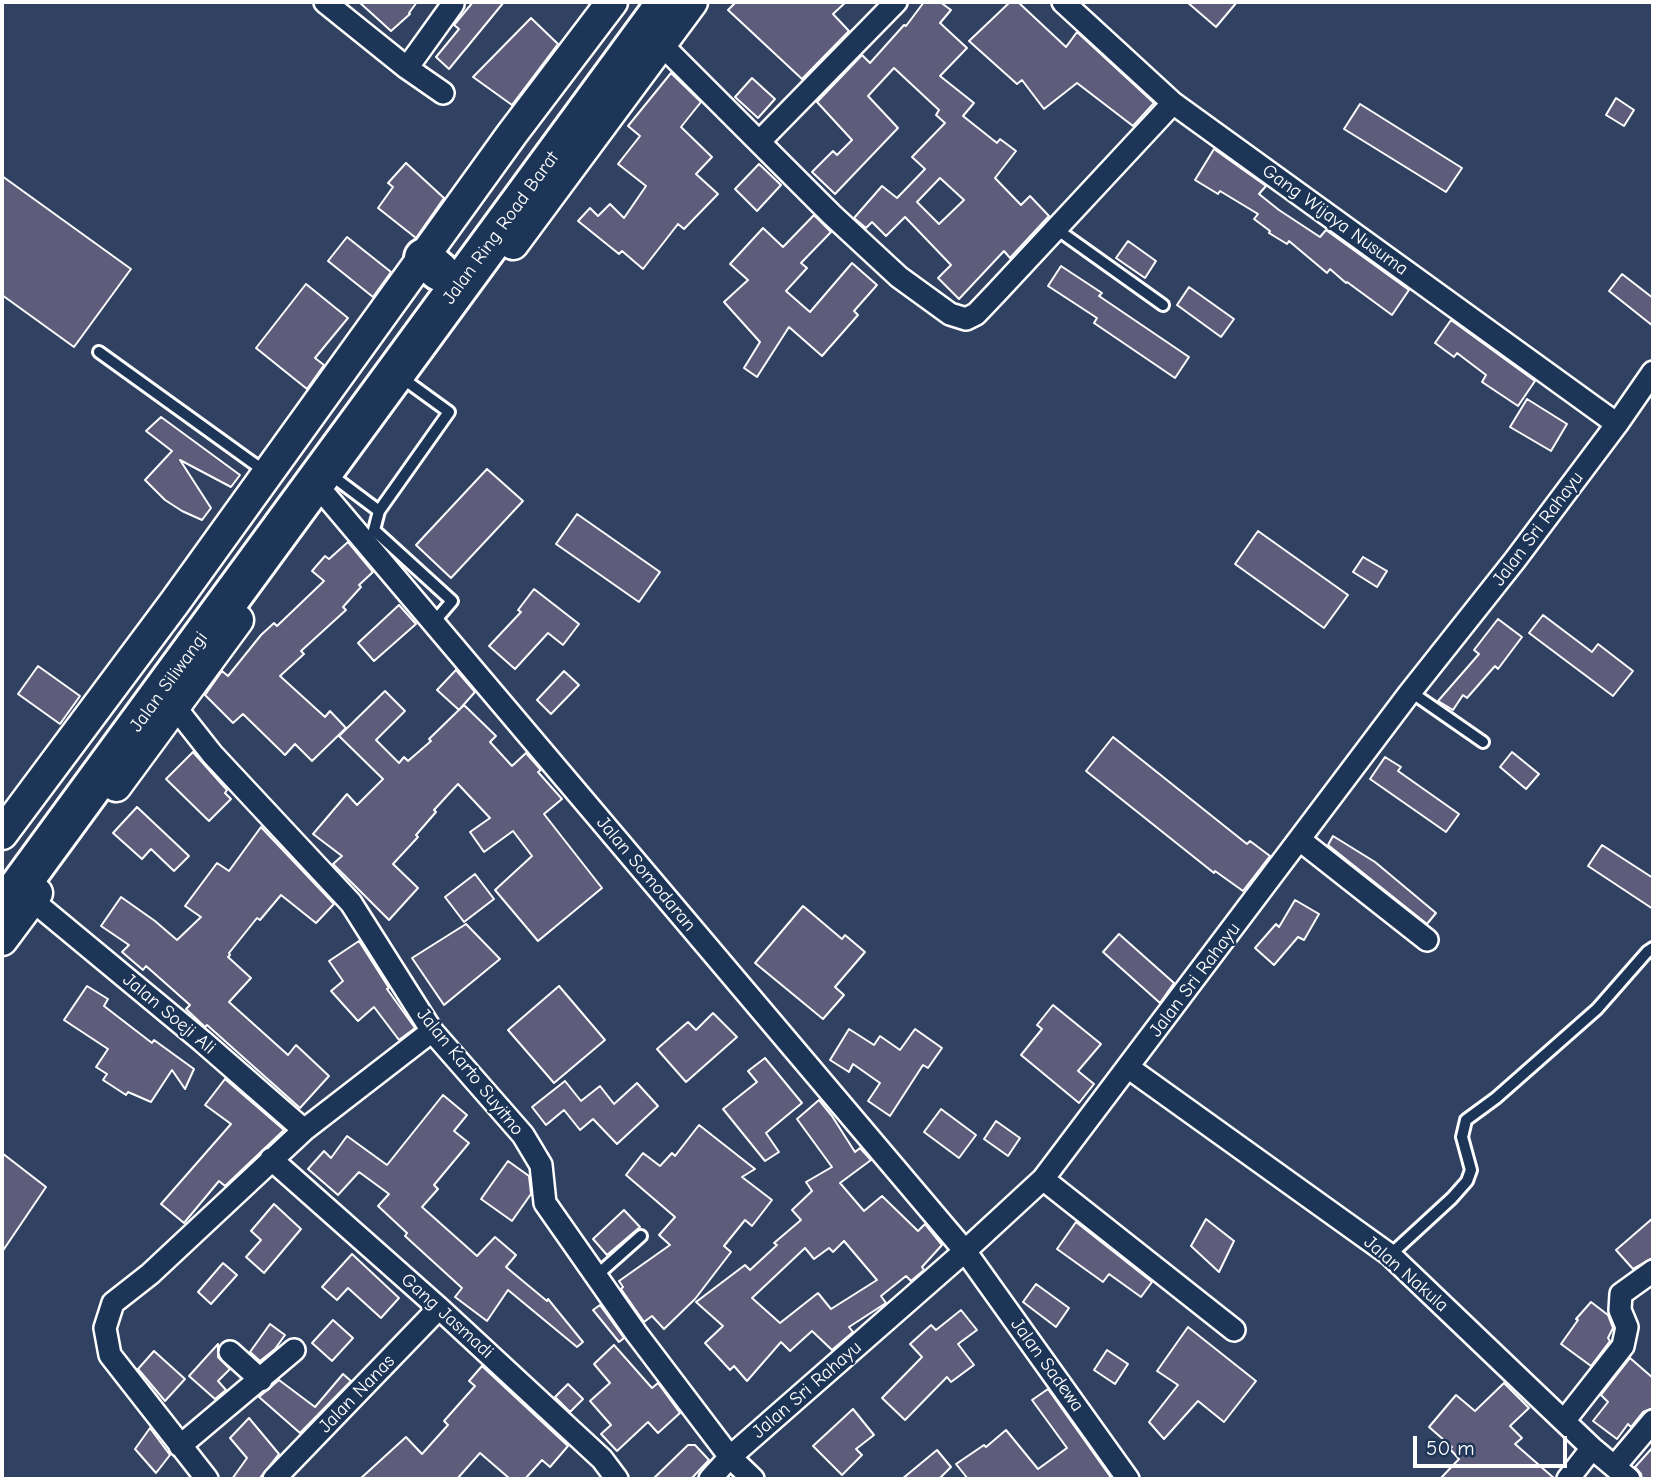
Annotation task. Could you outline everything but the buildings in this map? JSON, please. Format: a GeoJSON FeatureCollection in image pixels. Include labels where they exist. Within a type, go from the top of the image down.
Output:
{"type":"FeatureCollection","features":[{"type":"Feature","properties":{"kind":"highway","name":"Jalan Ring Road Barat"},"geometry":{"type":"LineString","coordinates":[[329,468],[432,264],[634,2]]}},
{"type":"Feature","properties":{"kind":"highway","name":"Jalan Ring Road Barat"},"geometry":{"type":"LineString","coordinates":[[329,468],[667,2]]}},
{"type":"Feature","properties":{"kind":"highway","name":"Jalan Siliwangi"},"geometry":{"type":"LineString","coordinates":[[17,905],[235,608],[329,468]]}},
{"type":"Feature","properties":{"kind":"highway","name":"Jalan Siliwangi"},"geometry":{"type":"LineString","coordinates":[[2,866],[187,616],[329,468]]}},
{"type":"Feature","properties":{"kind":"street"},"geometry":{"type":"LineString","coordinates":[[325,2],[407,68],[443,93]]}},
{"type":"Feature","properties":{"kind":"street"},"geometry":{"type":"LineString","coordinates":[[2,834],[175,602],[267,473],[432,264],[512,134],[612,2]]}},
{"type":"Feature","properties":{"kind":"street"},"geometry":{"type":"LineString","coordinates":[[329,468],[409,383],[692,2]]}},
{"type":"Feature","properties":{"kind":"street"},"geometry":{"type":"LineString","coordinates":[[760,141],[896,2]]}},
{"type":"Feature","properties":{"kind":"street"},"geometry":{"type":"LineString","coordinates":[[407,68],[453,4]]}},
{"type":"Feature","properties":{"kind":"street","name":"Gang Wijaya Nusuma"},"geometry":{"type":"LineString","coordinates":[[1071,5],[1173,103],[1617,424]]}},
{"type":"Feature","properties":{"kind":"street"},"geometry":{"type":"LineString","coordinates":[[662,45],[831,214],[899,277],[950,314],[966,319],[975,314],[1057,230],[1173,103]]}},
{"type":"Feature","properties":{"kind":"street","name":"Jalan Sri Rahayu"},"geometry":{"type":"LineString","coordinates":[[709,1479],[730,1457],[1044,1179],[1617,424],[1653,372]]}},
{"type":"Feature","properties":{"kind":"street","name":"Jalan Somodaran"},"geometry":{"type":"LineString","coordinates":[[329,468],[434,622],[965,1251]]}},
{"type":"Feature","properties":{"kind":"street"},"geometry":{"type":"LineString","coordinates":[[2,940],[17,905],[175,707],[235,608]]}},
{"type":"Feature","properties":{"kind":"street","name":"Jalan Karto Suyitno"},"geometry":{"type":"LineString","coordinates":[[175,707],[212,754],[351,903],[432,1031],[523,1135],[541,1165],[545,1203],[730,1457],[753,1479]]}},
{"type":"Feature","properties":{"kind":"street"},"geometry":{"type":"LineString","coordinates":[[1300,840],[1427,940]]}},
{"type":"Feature","properties":{"kind":"street","name":"Jalan Soeji Ali"},"geometry":{"type":"LineString","coordinates":[[17,905],[202,1041],[304,1130]]}},
{"type":"Feature","properties":{"kind":"street"},"geometry":{"type":"LineString","coordinates":[[207,1479],[110,1356],[105,1328],[113,1303],[150,1274],[304,1130],[432,1031]]}},
{"type":"Feature","properties":{"kind":"street","name":"Jalan Nakula"},"geometry":{"type":"LineString","coordinates":[[1129,1068],[1390,1255],[1592,1448],[1622,1473]]}},
{"type":"Feature","properties":{"kind":"street","name":"Gang Jasmadi"},"geometry":{"type":"LineString","coordinates":[[271,1159],[439,1308],[602,1459],[617,1479]]}},
{"type":"Feature","properties":{"kind":"street"},"geometry":{"type":"LineString","coordinates":[[1044,1179],[1234,1330]]}},
{"type":"Feature","properties":{"kind":"street","name":"Jalan Sadewa"},"geometry":{"type":"LineString","coordinates":[[965,1251],[1128,1479]]}},
{"type":"Feature","properties":{"kind":"street"},"geometry":{"type":"LineString","coordinates":[[1564,1421],[1623,1346],[1627,1327],[1620,1310],[1621,1294],[1653,1271]]}},
{"type":"Feature","properties":{"kind":"street","name":"Jalan Nanas"},"geometry":{"type":"LineString","coordinates":[[274,1479],[439,1308]]}},
{"type":"Feature","properties":{"kind":"street"},"geometry":{"type":"LineString","coordinates":[[180,1447],[294,1350]]}},
{"type":"Feature","properties":{"kind":"street"},"geometry":{"type":"LineString","coordinates":[[230,1352],[261,1380]]}},
{"type":"Feature","properties":{"kind":"street"},"geometry":{"type":"LineString","coordinates":[[1622,1473],[1653,1422]]}},
{"type":"Feature","properties":{"kind":"street"},"geometry":{"type":"LineString","coordinates":[[1568,1479],[1592,1448]]}},
{"type":"Feature","properties":{"kind":"lane"},"geometry":{"type":"LineString","coordinates":[[1057,230],[1163,305]]}},
{"type":"Feature","properties":{"kind":"lane"},"geometry":{"type":"LineString","coordinates":[[99,352],[267,473]]}},
{"type":"Feature","properties":{"kind":"lane"},"geometry":{"type":"LineString","coordinates":[[409,383],[449,412],[379,511],[374,530],[452,601],[434,622]]}},
{"type":"Feature","properties":{"kind":"lane"},"geometry":{"type":"LineString","coordinates":[[329,468],[379,511]]}},
{"type":"Feature","properties":{"kind":"lane"},"geometry":{"type":"LineString","coordinates":[[1411,692],[1483,742]]}},
{"type":"Feature","properties":{"kind":"lane"},"geometry":{"type":"LineString","coordinates":[[1390,1255],[1467,1181],[1471,1170],[1462,1137],[1466,1120],[1496,1098],[1597,1009],[1653,948]]}},
{"type":"Feature","properties":{"kind":"lane"},"geometry":{"type":"LineString","coordinates":[[596,1276],[641,1236]]}}]}
